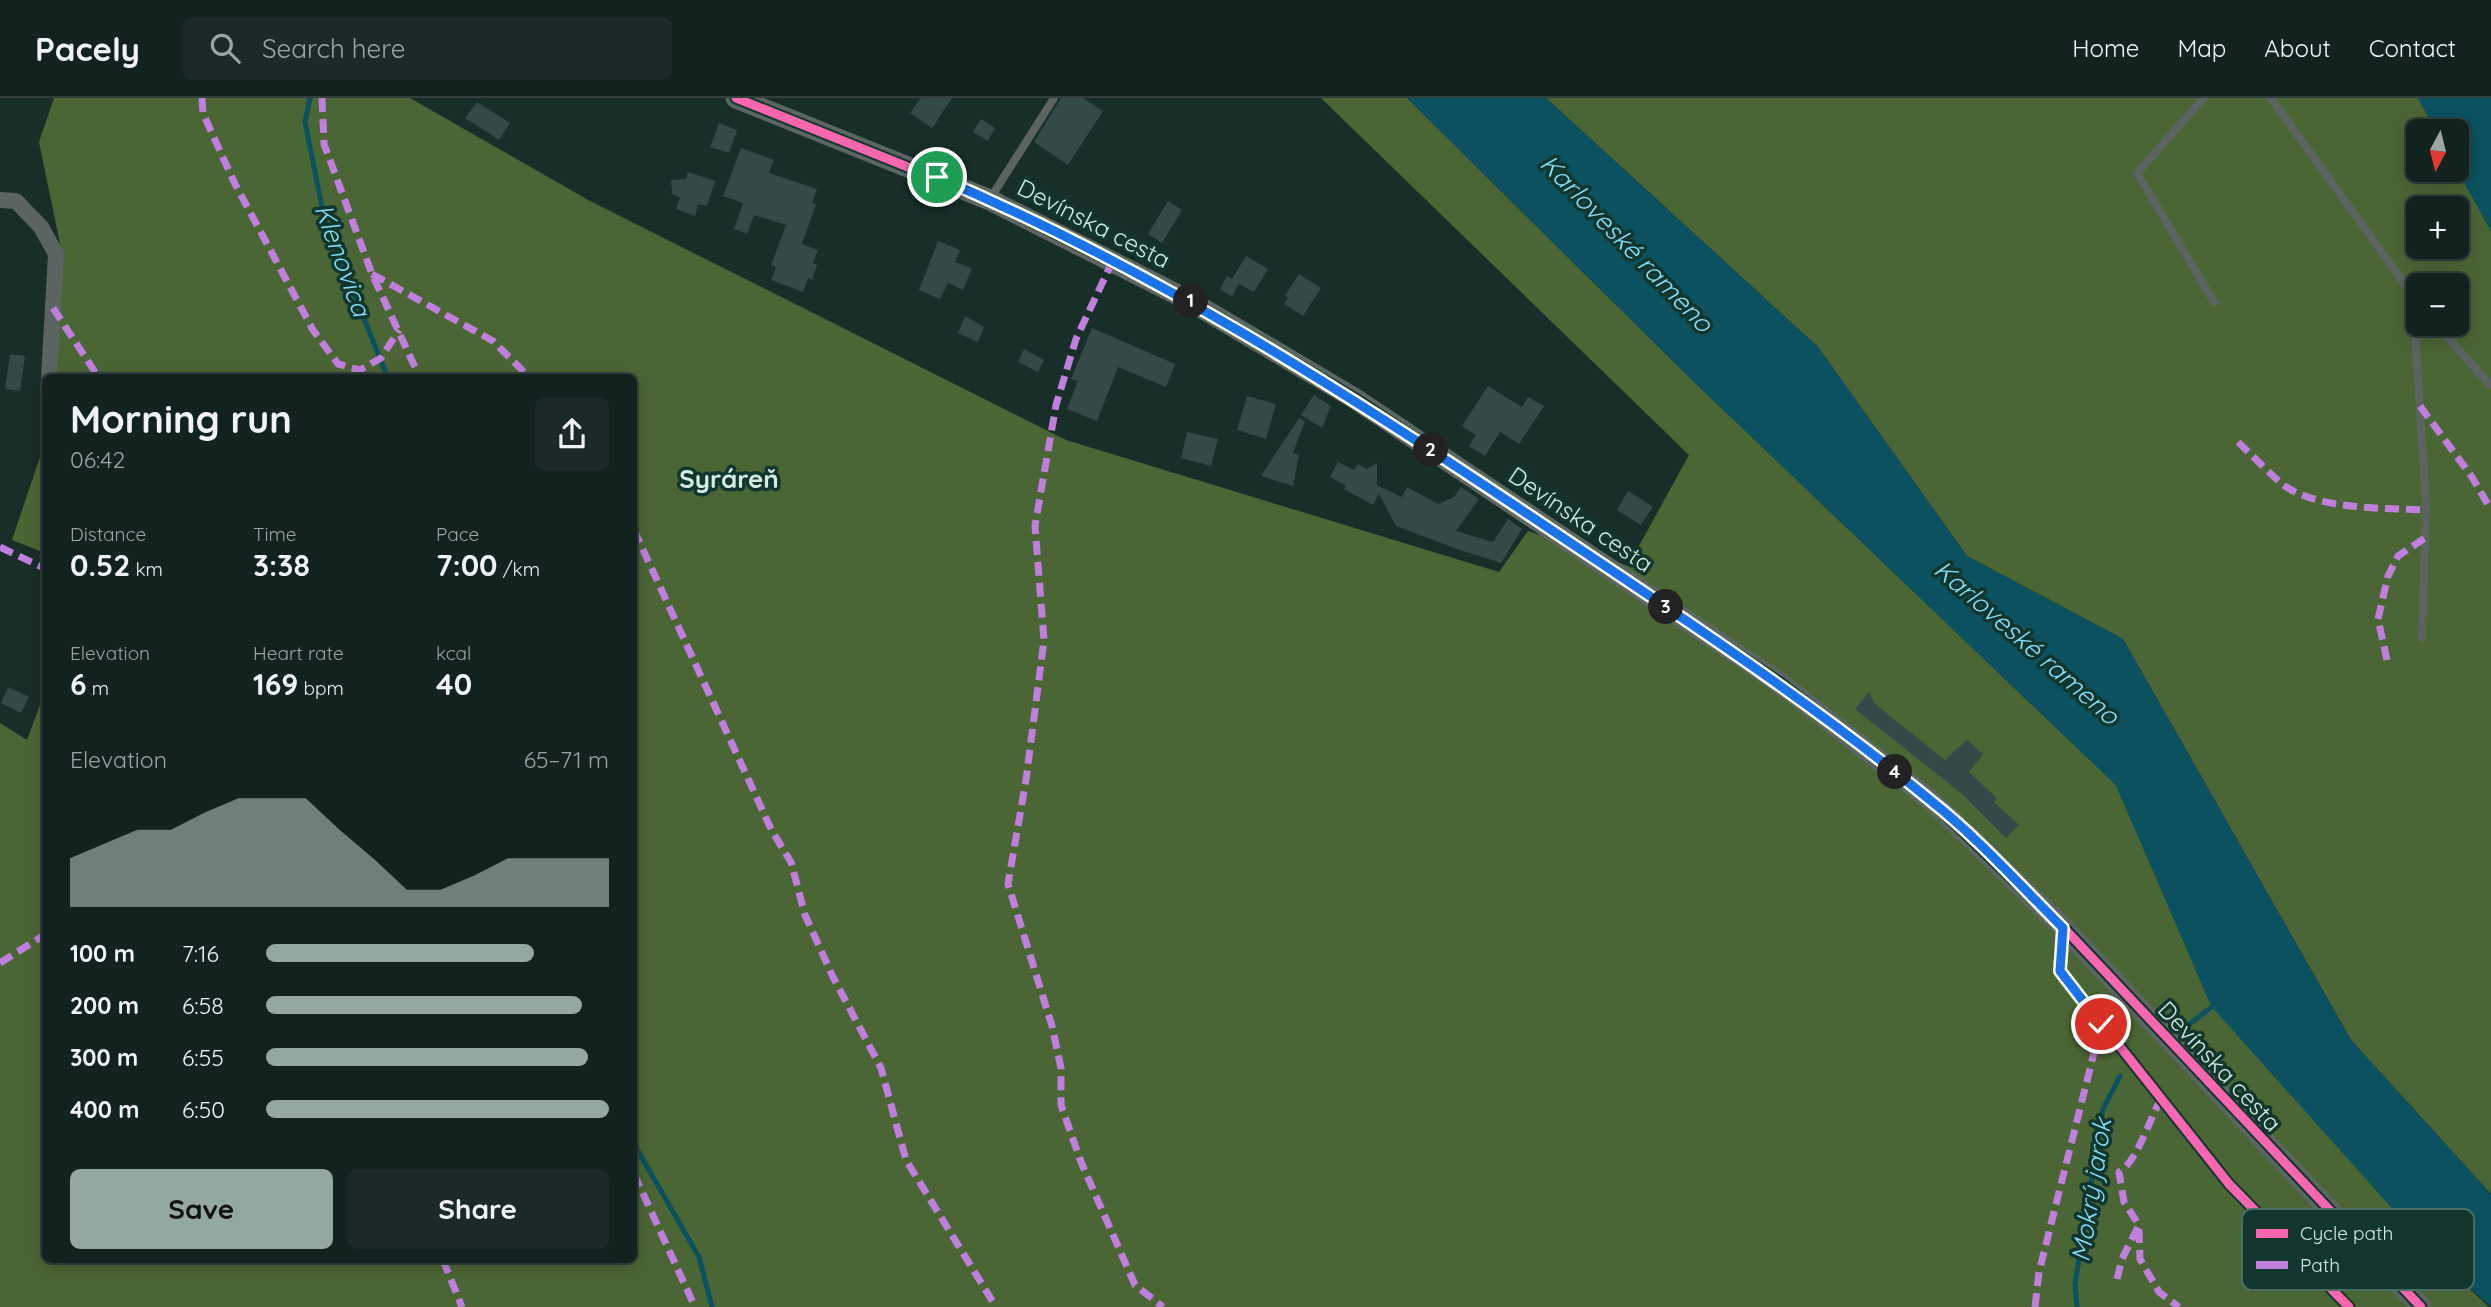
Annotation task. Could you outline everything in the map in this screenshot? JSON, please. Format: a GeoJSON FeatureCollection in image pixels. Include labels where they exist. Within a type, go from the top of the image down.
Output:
{"type":"FeatureCollection","features":[{"type":"Feature","properties":{"kind":"street","name":"Devínska cesta"},"geometry":{"type":"LineString","coordinates":[[736,98],[990,200],[1190,301],[1354,398],[1780,683],[1933,802],[2063,928],[2328,1209]]}},
{"type":"Feature","properties":{"kind":"street"},"geometry":{"type":"LineString","coordinates":[[0,200],[16,201],[41,227],[57,254],[49,374]]}},
{"type":"Feature","properties":{"kind":"street","name":"Devínska cesta"},"geometry":{"type":"LineString","coordinates":[[2405,1290],[2421,1307]]}},
{"type":"Feature","properties":{"kind":"lane"},"geometry":{"type":"LineString","coordinates":[[990,200],[1054,98]]}},
{"type":"Feature","properties":{"kind":"lane"},"geometry":{"type":"LineString","coordinates":[[2204,98],[2137,173],[2214,302]]}},
{"type":"Feature","properties":{"kind":"lane"},"geometry":{"type":"LineString","coordinates":[[2271,98],[2406,287]]}},
{"type":"Feature","properties":{"kind":"lane"},"geometry":{"type":"LineString","coordinates":[[2418,336],[2426,505],[2423,638]]}},
{"type":"Feature","properties":{"kind":"lane"},"geometry":{"type":"LineString","coordinates":[[2447,336],[2491,386]]}},
{"type":"Feature","properties":{"kind":"lane"},"geometry":{"type":"LineString","coordinates":[[2063,928],[2060,971],[2229,1184],[2253,1209]]}},
{"type":"Feature","properties":{"kind":"lane"},"geometry":{"type":"LineString","coordinates":[[2332,1290],[2349,1307]]}},
{"type":"Feature","properties":{"kind":"green space"},"geometry":{"type":"Polygon","coordinates":[[[54,98],[410,98],[590,201],[1066,440],[1499,572],[1528,531],[1628,566],[1689,455],[1321,98],[1407,98],[1690,378],[2116,785],[2212,1006],[2393,1209],[2242,1209],[2242,1290],[2471,1290],[2489,1307],[0,1307],[0,723],[27,740],[42,699],[42,1263],[637,1263],[637,374],[54,374],[63,258],[39,142],[54,98]]]}},
{"type":"Feature","properties":{"kind":"green space"},"geometry":{"type":"Polygon","coordinates":[[[1546,98],[2418,98],[2429,119],[2406,119],[2406,182],[2464,182],[2491,231],[2491,1194],[2351,1040],[2123,639],[1967,556],[1818,347],[1546,98]]]}},
{"type":"Feature","properties":{"kind":"green space"},"geometry":{"type":"Polygon","coordinates":[[[42,451],[42,552],[12,540],[42,451]]]}},
{"type":"Feature","properties":{"kind":"water","name":"Karloveské rameno"},"geometry":{"type":"Polygon","coordinates":[[[1407,98],[1546,98],[1818,347],[1967,556],[2123,639],[2351,1040],[2491,1194],[2491,1307],[2472,1290],[2474,1209],[2393,1209],[2211,1006],[2116,785],[1690,378],[1407,98]]]}},
{"type":"Feature","properties":{"kind":"water"},"geometry":{"type":"Polygon","coordinates":[[[2418,98],[2491,98],[2491,231],[2464,182],[2469,182],[2469,119],[2429,119],[2418,98]]]}},
{"type":"Feature","properties":{"kind":"building"},"geometry":{"type":"Polygon","coordinates":[[[921,98],[952,98],[932,128],[910,113],[921,98]]]}},
{"type":"Feature","properties":{"kind":"building"},"geometry":{"type":"Polygon","coordinates":[[[1061,98],[1083,98],[1103,111],[1068,165],[1034,142],[1061,98]]]}},
{"type":"Feature","properties":{"kind":"building"},"geometry":{"type":"Polygon","coordinates":[[[477,102],[510,123],[499,140],[465,118],[477,102]]]}},
{"type":"Feature","properties":{"kind":"building"},"geometry":{"type":"Polygon","coordinates":[[[981,119],[995,128],[988,141],[973,132],[981,119]]]}},
{"type":"Feature","properties":{"kind":"building"},"geometry":{"type":"Polygon","coordinates":[[[719,123],[737,130],[729,153],[710,147],[719,123]]]}},
{"type":"Feature","properties":{"kind":"building"},"geometry":{"type":"Polygon","coordinates":[[[741,148],[774,160],[769,173],[817,189],[812,203],[816,204],[802,244],[818,250],[813,263],[817,265],[812,280],[808,278],[803,292],[771,280],[776,267],[771,265],[786,225],[754,215],[747,234],[734,229],[743,203],[723,196],[741,148]]]}},
{"type":"Feature","properties":{"kind":"building"},"geometry":{"type":"Polygon","coordinates":[[[688,172],[715,181],[707,206],[698,204],[695,216],[676,209],[680,197],[672,194],[671,180],[686,179],[688,172]]]}},
{"type":"Feature","properties":{"kind":"building"},"geometry":{"type":"Polygon","coordinates":[[[1168,201],[1182,210],[1162,243],[1148,234],[1168,201]]]}},
{"type":"Feature","properties":{"kind":"building"},"geometry":{"type":"Polygon","coordinates":[[[938,241],[960,250],[955,262],[972,268],[963,290],[948,283],[940,299],[919,290],[938,241]]]}},
{"type":"Feature","properties":{"kind":"building"},"geometry":{"type":"Polygon","coordinates":[[[1246,256],[1268,269],[1254,292],[1239,284],[1232,297],[1220,289],[1227,276],[1232,279],[1246,256]]]}},
{"type":"Feature","properties":{"kind":"building"},"geometry":{"type":"Polygon","coordinates":[[[1299,274],[1321,288],[1303,316],[1284,304],[1288,298],[1285,296],[1299,274]]]}},
{"type":"Feature","properties":{"kind":"building"},"geometry":{"type":"Polygon","coordinates":[[[965,316],[984,327],[978,342],[958,333],[965,316]]]}},
{"type":"Feature","properties":{"kind":"building"},"geometry":{"type":"Polygon","coordinates":[[[1092,328],[1175,364],[1166,387],[1118,367],[1097,421],[1067,409],[1078,381],[1071,379],[1092,328]]]}},
{"type":"Feature","properties":{"kind":"building"},"geometry":{"type":"Polygon","coordinates":[[[1024,349],[1044,360],[1038,372],[1018,362],[1024,349]]]}},
{"type":"Feature","properties":{"kind":"building"},"geometry":{"type":"Polygon","coordinates":[[[10,354],[25,356],[20,391],[5,389],[10,354]]]}},
{"type":"Feature","properties":{"kind":"building"},"geometry":{"type":"Polygon","coordinates":[[[1488,386],[1522,407],[1528,397],[1544,406],[1519,444],[1500,432],[1485,456],[1469,446],[1476,435],[1462,426],[1488,386]]]}},
{"type":"Feature","properties":{"kind":"building"},"geometry":{"type":"Polygon","coordinates":[[[1314,395],[1331,406],[1322,428],[1301,415],[1314,395]]]}},
{"type":"Feature","properties":{"kind":"building"},"geometry":{"type":"Polygon","coordinates":[[[1247,396],[1276,404],[1266,439],[1237,430],[1247,396]]]}},
{"type":"Feature","properties":{"kind":"building"},"geometry":{"type":"Polygon","coordinates":[[[1299,418],[1305,421],[1293,453],[1299,455],[1293,486],[1261,476],[1299,418]]]}},
{"type":"Feature","properties":{"kind":"building"},"geometry":{"type":"Polygon","coordinates":[[[1187,432],[1218,439],[1211,466],[1181,458],[1187,432]]]}},
{"type":"Feature","properties":{"kind":"building"},"geometry":{"type":"Polygon","coordinates":[[[1338,462],[1354,470],[1358,464],[1367,469],[1377,463],[1377,485],[1402,497],[1407,487],[1438,504],[1454,497],[1461,487],[1479,499],[1456,531],[1493,542],[1508,519],[1522,529],[1501,563],[1457,549],[1396,526],[1379,494],[1373,505],[1344,489],[1346,486],[1330,477],[1338,462]]]}},
{"type":"Feature","properties":{"kind":"building"},"geometry":{"type":"Polygon","coordinates":[[[1628,491],[1653,507],[1641,525],[1617,510],[1628,491]]]}},
{"type":"Feature","properties":{"kind":"building"},"geometry":{"type":"Polygon","coordinates":[[[8,687],[29,697],[21,713],[1,703],[8,687]]]}},
{"type":"Feature","properties":{"kind":"building"},"geometry":{"type":"Polygon","coordinates":[[[1869,692],[1874,703],[1945,760],[1967,740],[1983,754],[1969,772],[1997,798],[1994,802],[2019,825],[2006,838],[1961,793],[1855,709],[1869,692]]]}},
{"type":"Feature","properties":{"kind":"waterway","name":"Klenovica"},"geometry":{"type":"LineString","coordinates":[[310,98],[305,122],[325,222],[386,374]]}},
{"type":"Feature","properties":{"kind":"waterway","name":"Mokrý jarok"},"geometry":{"type":"LineString","coordinates":[[2183,1029],[2217,1003]]}},
{"type":"Feature","properties":{"kind":"waterway","name":"Mokrý jarok"},"geometry":{"type":"LineString","coordinates":[[2077,1307],[2075,1284],[2103,1109],[2120,1076]]}},
{"type":"Feature","properties":{"kind":"waterway","name":"Klenovica"},"geometry":{"type":"LineString","coordinates":[[637,1149],[699,1257],[712,1307]]}},
{"type":"Feature","properties":{"kind":"marked path"},"geometry":{"type":"LineString","coordinates":[[202,98],[203,113],[234,182],[313,330],[338,364],[360,370],[381,358],[399,330]]}},
{"type":"Feature","properties":{"kind":"marked path"},"geometry":{"type":"LineString","coordinates":[[322,98],[324,144],[372,274],[418,374]]}},
{"type":"Feature","properties":{"kind":"marked path"},"geometry":{"type":"LineString","coordinates":[[1113,260],[1076,339],[1056,405],[1035,526],[1044,640],[1026,780],[1008,884],[1052,1026],[1061,1068],[1061,1105],[1081,1162],[1135,1285],[1163,1307]]}},
{"type":"Feature","properties":{"kind":"marked path"},"geometry":{"type":"LineString","coordinates":[[372,274],[493,341],[526,374]]}},
{"type":"Feature","properties":{"kind":"marked path"},"geometry":{"type":"LineString","coordinates":[[53,308],[96,374]]}},
{"type":"Feature","properties":{"kind":"marked path"},"geometry":{"type":"LineString","coordinates":[[2420,406],[2472,477],[2491,510]]}},
{"type":"Feature","properties":{"kind":"marked path"},"geometry":{"type":"LineString","coordinates":[[2238,442],[2282,484],[2313,499],[2371,508],[2426,510]]}},
{"type":"Feature","properties":{"kind":"marked path"},"geometry":{"type":"LineString","coordinates":[[637,537],[772,831],[791,862],[805,915],[833,977],[881,1068],[906,1160],[996,1307]]}},
{"type":"Feature","properties":{"kind":"marked path"},"geometry":{"type":"LineString","coordinates":[[2387,660],[2378,619],[2388,576],[2398,556],[2425,538]]}},
{"type":"Feature","properties":{"kind":"marked path"},"geometry":{"type":"LineString","coordinates":[[0,547],[42,567]]}},
{"type":"Feature","properties":{"kind":"marked path"},"geometry":{"type":"LineString","coordinates":[[0,963],[42,937]]}},
{"type":"Feature","properties":{"kind":"marked path"},"geometry":{"type":"LineString","coordinates":[[2035,1307],[2039,1272],[2101,1025]]}},
{"type":"Feature","properties":{"kind":"marked path"},"geometry":{"type":"LineString","coordinates":[[2117,1279],[2122,1259],[2139,1225],[2124,1202],[2119,1172],[2137,1150],[2161,1099]]}},
{"type":"Feature","properties":{"kind":"marked path"},"geometry":{"type":"LineString","coordinates":[[637,1181],[695,1307]]}},
{"type":"Feature","properties":{"kind":"marked path"},"geometry":{"type":"LineString","coordinates":[[2139,1229],[2140,1259],[2159,1292],[2179,1307]]}},
{"type":"Feature","properties":{"kind":"marked path"},"geometry":{"type":"LineString","coordinates":[[444,1263],[462,1307]]}},
{"type":"Feature","properties":{"kind":"cycle path"},"geometry":{"type":"LineString","coordinates":[[736,98],[990,200],[1190,301],[1354,398],[1780,683],[1933,802],[2063,927],[2329,1209]]}},
{"type":"Feature","properties":{"kind":"cycle path"},"geometry":{"type":"LineString","coordinates":[[2063,927],[2060,971],[2229,1184],[2253,1209]]}},
{"type":"Feature","properties":{"kind":"cycle path"},"geometry":{"type":"LineString","coordinates":[[2332,1290],[2349,1307]]}},
{"type":"Feature","properties":{"kind":"cycle path"},"geometry":{"type":"LineString","coordinates":[[2405,1290],[2421,1307]]}},
{"type":"Feature","properties":{"kind":"district","name":"Syráreň"},"geometry":{"type":"Point","coordinates":[729,478]}},
{"type":"Feature","properties":{"kind":"route"},"geometry":{"type":"LineString","coordinates":[[937,177],[1113,260],[1190,301],[1354,398],[1780,683],[1933,802],[2063,928],[2060,971],[2101,1024]]}}]}
